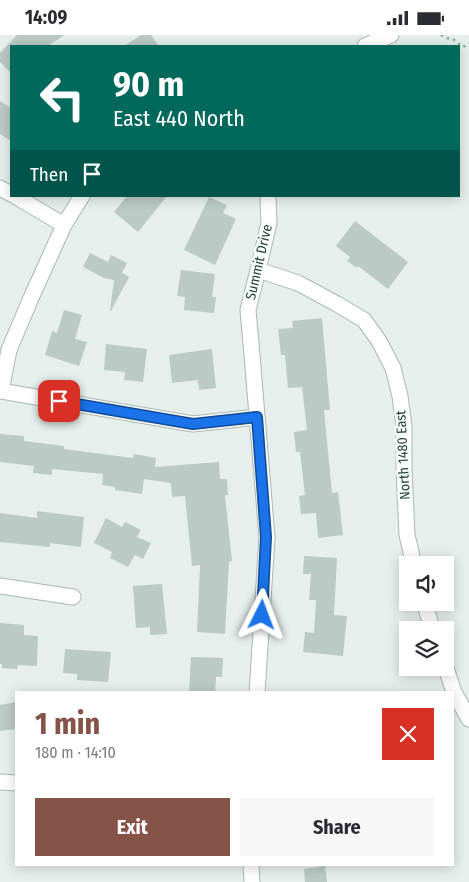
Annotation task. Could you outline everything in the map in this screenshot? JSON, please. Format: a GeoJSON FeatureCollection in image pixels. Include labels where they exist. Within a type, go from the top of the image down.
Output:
{"type":"FeatureCollection","features":[{"type":"Feature","properties":{"kind":"street"},"geometry":{"type":"LineString","coordinates":[[367,45],[391,35]]}},
{"type":"Feature","properties":{"kind":"street"},"geometry":{"type":"LineString","coordinates":[[17,197],[64,225]]}},
{"type":"Feature","properties":{"kind":"street"},"geometry":{"type":"LineString","coordinates":[[81,197],[64,225],[31,298],[9,351],[0,391],[193,424],[257,417]]}},
{"type":"Feature","properties":{"kind":"street","name":"Summit Drive"},"geometry":{"type":"LineString","coordinates":[[257,691],[266,537],[248,310],[268,223],[268,197]]}},
{"type":"Feature","properties":{"kind":"street","name":"North 1480 East"},"geometry":{"type":"LineString","coordinates":[[258,270],[298,283],[364,320],[393,368],[400,396],[404,427],[407,535],[412,556]]}},
{"type":"Feature","properties":{"kind":"street"},"geometry":{"type":"LineString","coordinates":[[0,586],[73,597]]}},
{"type":"Feature","properties":{"kind":"street"},"geometry":{"type":"LineString","coordinates":[[449,676],[454,691]]}},
{"type":"Feature","properties":{"kind":"street"},"geometry":{"type":"LineString","coordinates":[[454,692],[469,719]]}},
{"type":"Feature","properties":{"kind":"street"},"geometry":{"type":"LineString","coordinates":[[0,782],[15,783]]}},
{"type":"Feature","properties":{"kind":"street"},"geometry":{"type":"LineString","coordinates":[[251,866],[252,882]]}},
{"type":"Feature","properties":{"kind":"path"},"geometry":{"type":"LineString","coordinates":[[441,35],[453,39],[463,47],[469,43]]}},
{"type":"Feature","properties":{"kind":"building"},"geometry":{"type":"Polygon","coordinates":[[[17,35],[64,35],[49,45],[10,45],[10,72],[0,62],[0,53],[17,35]]]}},
{"type":"Feature","properties":{"kind":"building"},"geometry":{"type":"Polygon","coordinates":[[[141,35],[151,35],[158,45],[126,45],[141,35]]]}},
{"type":"Feature","properties":{"kind":"building"},"geometry":{"type":"Polygon","coordinates":[[[0,101],[10,107],[10,140],[0,134],[0,101]]]}},
{"type":"Feature","properties":{"kind":"building"},"geometry":{"type":"Polygon","coordinates":[[[126,197],[166,197],[138,232],[114,212],[126,197]]]}},
{"type":"Feature","properties":{"kind":"building"},"geometry":{"type":"Polygon","coordinates":[[[209,197],[227,205],[223,213],[236,219],[215,265],[184,250],[209,197]]]}},
{"type":"Feature","properties":{"kind":"building"},"geometry":{"type":"Polygon","coordinates":[[[355,221],[408,262],[388,289],[358,266],[357,268],[347,261],[350,257],[336,246],[355,221]]]}},
{"type":"Feature","properties":{"kind":"building"},"geometry":{"type":"Polygon","coordinates":[[[90,253],[108,262],[111,255],[127,263],[122,273],[129,277],[111,311],[114,280],[104,278],[83,267],[90,253]]]}},
{"type":"Feature","properties":{"kind":"building"},"geometry":{"type":"Polygon","coordinates":[[[181,270],[215,274],[212,297],[216,297],[214,313],[184,310],[185,297],[177,296],[181,270]]]}},
{"type":"Feature","properties":{"kind":"building"},"geometry":{"type":"Polygon","coordinates":[[[64,310],[82,315],[75,339],[87,342],[79,366],[45,355],[52,331],[57,333],[64,310]]]}},
{"type":"Feature","properties":{"kind":"building"},"geometry":{"type":"Polygon","coordinates":[[[322,318],[330,410],[324,410],[332,493],[338,492],[343,535],[318,538],[316,513],[301,514],[299,496],[305,495],[300,452],[296,452],[294,432],[307,430],[302,387],[288,388],[285,355],[281,355],[278,329],[293,328],[292,321],[322,318]]]}},
{"type":"Feature","properties":{"kind":"building"},"geometry":{"type":"Polygon","coordinates":[[[106,344],[147,349],[143,382],[124,380],[125,372],[104,370],[106,344]]]}},
{"type":"Feature","properties":{"kind":"building"},"geometry":{"type":"Polygon","coordinates":[[[212,349],[216,388],[199,390],[198,380],[172,383],[169,355],[212,349]]]}},
{"type":"Feature","properties":{"kind":"building"},"geometry":{"type":"Polygon","coordinates":[[[0,434],[24,436],[24,441],[64,446],[64,449],[133,458],[134,454],[156,458],[155,467],[219,462],[220,479],[227,479],[228,495],[225,495],[232,561],[229,562],[225,634],[197,632],[200,565],[192,566],[185,496],[172,497],[171,483],[144,479],[142,494],[115,490],[115,487],[102,485],[103,474],[52,469],[52,475],[33,473],[34,466],[0,462],[0,434]]]}},
{"type":"Feature","properties":{"kind":"building"},"geometry":{"type":"Polygon","coordinates":[[[37,511],[84,517],[81,547],[50,543],[50,547],[0,542],[0,513],[37,518],[37,511]]]}},
{"type":"Feature","properties":{"kind":"building"},"geometry":{"type":"Polygon","coordinates":[[[106,518],[122,527],[125,522],[141,530],[137,537],[151,543],[143,559],[135,555],[128,567],[110,558],[112,552],[94,543],[106,518]]]}},
{"type":"Feature","properties":{"kind":"building"},"geometry":{"type":"Polygon","coordinates":[[[304,556],[337,558],[334,615],[347,616],[343,656],[303,652],[305,632],[314,633],[316,600],[309,600],[311,574],[303,574],[304,556]]]}},
{"type":"Feature","properties":{"kind":"building"},"geometry":{"type":"Polygon","coordinates":[[[162,584],[167,634],[150,635],[150,627],[136,628],[133,586],[162,584]]]}},
{"type":"Feature","properties":{"kind":"building"},"geometry":{"type":"Polygon","coordinates":[[[0,623],[24,625],[24,635],[38,636],[37,666],[18,665],[17,669],[2,668],[2,664],[0,664],[0,623]]]}},
{"type":"Feature","properties":{"kind":"building"},"geometry":{"type":"Polygon","coordinates":[[[65,649],[111,652],[108,682],[77,680],[77,674],[63,673],[65,649]]]}},
{"type":"Feature","properties":{"kind":"building"},"geometry":{"type":"Polygon","coordinates":[[[191,657],[223,658],[222,677],[216,677],[215,691],[189,691],[191,657]]]}},
{"type":"Feature","properties":{"kind":"building"},"geometry":{"type":"Polygon","coordinates":[[[15,702],[15,729],[0,731],[0,705],[15,702]]]}},
{"type":"Feature","properties":{"kind":"building"},"geometry":{"type":"Polygon","coordinates":[[[325,866],[327,882],[305,882],[304,869],[325,866]]]}},
{"type":"Feature","properties":{"kind":"route"},"geometry":{"type":"LineString","coordinates":[[59,401],[193,424],[257,417],[266,537],[262,615]]}}]}
